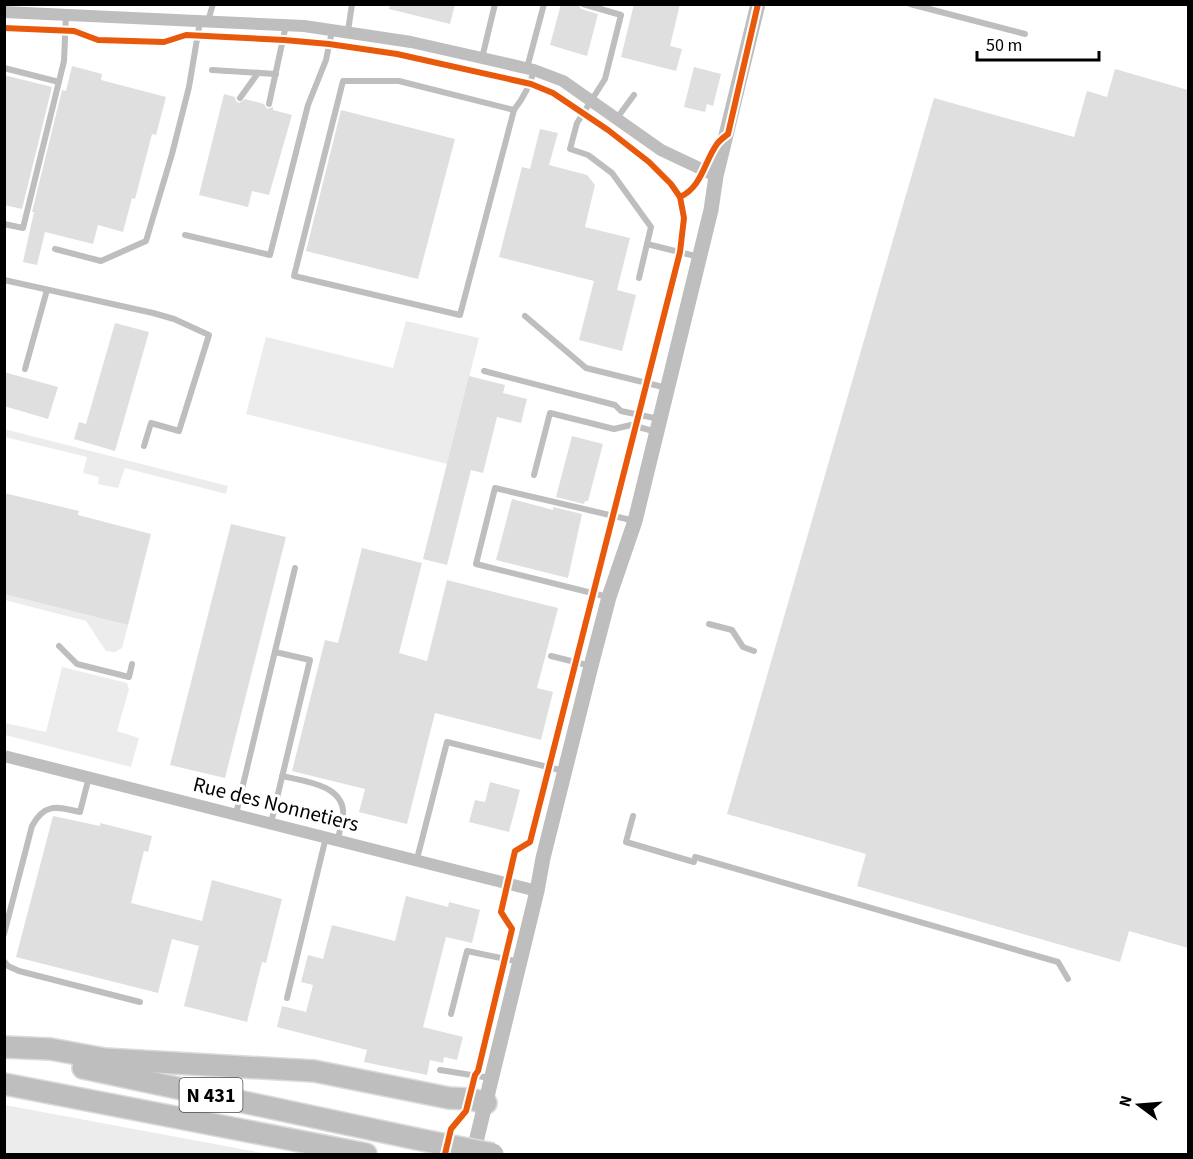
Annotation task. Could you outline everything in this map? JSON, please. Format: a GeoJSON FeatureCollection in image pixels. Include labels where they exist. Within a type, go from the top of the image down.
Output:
{"type":"FeatureCollection","features":[{"type":"Feature","properties":{"kind":"highway"},"geometry":{"type":"LineString","coordinates":[[4,1047],[50,1049],[105,1059],[314,1071],[449,1098],[470,1099],[486,1103]]}},
{"type":"Feature","properties":{"kind":"highway","name":"N 431"},"geometry":{"type":"LineString","coordinates":[[4,1052],[493,1155]]}},
{"type":"Feature","properties":{"kind":"highway","name":"N 431"},"geometry":{"type":"LineString","coordinates":[[4,1084],[366,1155]]}},
{"type":"Feature","properties":{"kind":"street"},"geometry":{"type":"LineString","coordinates":[[473,1155],[564,771],[609,597],[635,521],[659,426],[758,4]]}},
{"type":"Feature","properties":{"kind":"street"},"geometry":{"type":"LineString","coordinates":[[4,12],[19,8],[66,14],[332,29],[411,42],[530,69],[563,81],[661,150],[716,176]]}},
{"type":"Feature","properties":{"kind":"street","name":"Rue des Nonnetiers"},"geometry":{"type":"LineString","coordinates":[[4,756],[537,891]]}},
{"type":"Feature","properties":{"kind":"lane"},"geometry":{"type":"LineString","coordinates":[[55,249],[101,261],[146,241],[172,154],[204,21],[213,4]]}},
{"type":"Feature","properties":{"kind":"lane"},"geometry":{"type":"LineString","coordinates":[[348,31],[352,4]]}},
{"type":"Feature","properties":{"kind":"lane"},"geometry":{"type":"LineString","coordinates":[[482,58],[495,4]]}},
{"type":"Feature","properties":{"kind":"lane"},"geometry":{"type":"LineString","coordinates":[[514,110],[399,81],[343,81],[294,276],[460,315],[514,110],[528,91],[530,69],[544,4]]}},
{"type":"Feature","properties":{"kind":"lane"},"geometry":{"type":"LineString","coordinates":[[583,4],[621,15],[605,79],[577,123],[570,149],[588,155],[612,173],[651,227],[639,278]]}},
{"type":"Feature","properties":{"kind":"lane"},"geometry":{"type":"LineString","coordinates":[[910,4],[1025,34]]}},
{"type":"Feature","properties":{"kind":"lane"},"geometry":{"type":"LineString","coordinates":[[4,224],[23,228],[64,62],[66,14]]}},
{"type":"Feature","properties":{"kind":"lane"},"geometry":{"type":"LineString","coordinates":[[268,104],[286,25]]}},
{"type":"Feature","properties":{"kind":"lane"},"geometry":{"type":"LineString","coordinates":[[185,235],[270,255],[308,105],[326,60],[332,29]]}},
{"type":"Feature","properties":{"kind":"lane"},"geometry":{"type":"LineString","coordinates":[[4,68],[59,82]]}},
{"type":"Feature","properties":{"kind":"lane"},"geometry":{"type":"LineString","coordinates":[[212,70],[276,74]]}},
{"type":"Feature","properties":{"kind":"lane"},"geometry":{"type":"LineString","coordinates":[[240,98],[258,73]]}},
{"type":"Feature","properties":{"kind":"lane"},"geometry":{"type":"LineString","coordinates":[[617,118],[634,95]]}},
{"type":"Feature","properties":{"kind":"lane"},"geometry":{"type":"LineString","coordinates":[[647,244],[699,257]]}},
{"type":"Feature","properties":{"kind":"lane"},"geometry":{"type":"LineString","coordinates":[[4,280],[153,313],[174,319],[208,335],[180,431],[151,423],[144,446]]}},
{"type":"Feature","properties":{"kind":"lane"},"geometry":{"type":"LineString","coordinates":[[25,369],[47,290]]}},
{"type":"Feature","properties":{"kind":"lane"},"geometry":{"type":"LineString","coordinates":[[525,316],[586,368],[668,388]]}},
{"type":"Feature","properties":{"kind":"lane"},"geometry":{"type":"LineString","coordinates":[[484,371],[615,405],[621,411],[659,426]]}},
{"type":"Feature","properties":{"kind":"lane"},"geometry":{"type":"LineString","coordinates":[[534,474],[550,413],[614,429],[631,425],[659,426]]}},
{"type":"Feature","properties":{"kind":"lane"},"geometry":{"type":"LineString","coordinates":[[609,597],[476,564],[495,488],[635,521]]}},
{"type":"Feature","properties":{"kind":"lane"},"geometry":{"type":"LineString","coordinates":[[236,814],[296,568]]}},
{"type":"Feature","properties":{"kind":"lane"},"geometry":{"type":"LineString","coordinates":[[709,624],[732,630],[743,647],[754,651]]}},
{"type":"Feature","properties":{"kind":"lane"},"geometry":{"type":"LineString","coordinates":[[59,646],[77,664],[129,677],[132,664]]}},
{"type":"Feature","properties":{"kind":"lane"},"geometry":{"type":"LineString","coordinates":[[271,823],[310,660],[275,652]]}},
{"type":"Feature","properties":{"kind":"lane"},"geometry":{"type":"LineString","coordinates":[[551,656],[591,666]]}},
{"type":"Feature","properties":{"kind":"lane"},"geometry":{"type":"LineString","coordinates":[[417,860],[447,742],[564,771]]}},
{"type":"Feature","properties":{"kind":"lane"},"geometry":{"type":"LineString","coordinates":[[282,776],[325,786],[338,799],[344,814],[332,838],[287,999]]}},
{"type":"Feature","properties":{"kind":"lane"},"geometry":{"type":"LineString","coordinates":[[4,934],[32,826],[38,816],[47,809],[57,806],[80,812],[89,777]]}},
{"type":"Feature","properties":{"kind":"lane"},"geometry":{"type":"LineString","coordinates":[[633,816],[626,843],[695,860],[1058,962],[1068,979]]}},
{"type":"Feature","properties":{"kind":"lane"},"geometry":{"type":"LineString","coordinates":[[452,1014],[467,951],[520,962]]}},
{"type":"Feature","properties":{"kind":"lane"},"geometry":{"type":"LineString","coordinates":[[4,961],[8,966],[19,971],[140,1002]]}},
{"type":"Feature","properties":{"kind":"lane"},"geometry":{"type":"LineString","coordinates":[[440,1070],[492,1078]]}},
{"type":"Feature","properties":{"kind":"shaded area"},"geometry":{"type":"Polygon","coordinates":[[[406,321],[479,338],[447,464],[246,414],[266,337],[393,368],[406,321]]]}},
{"type":"Feature","properties":{"kind":"shaded area"},"geometry":{"type":"Polygon","coordinates":[[[4,429],[228,486],[226,494],[125,468],[118,488],[98,484],[99,477],[83,473],[87,457],[5,437],[4,429]]]}},
{"type":"Feature","properties":{"kind":"shaded area"},"geometry":{"type":"Polygon","coordinates":[[[4,594],[128,625],[122,648],[115,652],[106,651],[86,621],[5,600],[4,594]]]}},
{"type":"Feature","properties":{"kind":"shaded area"},"geometry":{"type":"Polygon","coordinates":[[[62,667],[127,683],[129,689],[117,731],[139,738],[131,767],[5,735],[5,723],[46,732],[62,667]]]}},
{"type":"Feature","properties":{"kind":"shaded area"},"geometry":{"type":"Polygon","coordinates":[[[5,1105],[268,1154],[5,1154],[5,1105]]]}},
{"type":"Feature","properties":{"kind":"building"},"geometry":{"type":"Polygon","coordinates":[[[390,4],[455,4],[450,24],[389,9],[390,4]]]}},
{"type":"Feature","properties":{"kind":"building"},"geometry":{"type":"Polygon","coordinates":[[[561,4],[578,4],[581,9],[598,14],[587,56],[550,45],[561,4]]]}},
{"type":"Feature","properties":{"kind":"building"},"geometry":{"type":"Polygon","coordinates":[[[634,4],[680,4],[670,46],[682,49],[676,71],[621,57],[634,4]]]}},
{"type":"Feature","properties":{"kind":"building"},"geometry":{"type":"Polygon","coordinates":[[[72,66],[102,74],[101,80],[166,97],[156,135],[152,134],[135,199],[132,198],[123,232],[98,225],[93,244],[45,232],[37,265],[23,262],[34,212],[32,212],[62,90],[66,91],[72,66]]]}},
{"type":"Feature","properties":{"kind":"building"},"geometry":{"type":"Polygon","coordinates":[[[694,67],[721,74],[713,106],[707,104],[705,112],[684,107],[694,67]]]}},
{"type":"Feature","properties":{"kind":"building"},"geometry":{"type":"Polygon","coordinates":[[[1115,69],[1188,90],[1188,948],[1129,931],[1120,962],[857,886],[866,854],[727,814],[934,98],[1074,137],[1087,91],[1107,97],[1115,69]]]}},
{"type":"Feature","properties":{"kind":"building"},"geometry":{"type":"Polygon","coordinates":[[[4,75],[52,87],[22,209],[4,205],[4,75]]]}},
{"type":"Feature","properties":{"kind":"building"},"geometry":{"type":"Polygon","coordinates":[[[224,94],[235,97],[239,103],[245,99],[264,104],[267,109],[273,107],[273,110],[292,115],[269,195],[252,191],[248,207],[199,195],[224,94]]]}},
{"type":"Feature","properties":{"kind":"building"},"geometry":{"type":"Polygon","coordinates":[[[341,110],[455,139],[418,279],[306,251],[341,110]]]}},
{"type":"Feature","properties":{"kind":"building"},"geometry":{"type":"Polygon","coordinates":[[[540,129],[558,133],[549,165],[587,175],[595,185],[585,227],[630,238],[617,290],[636,295],[622,351],[579,340],[594,281],[499,257],[522,167],[530,169],[540,129]]]}},
{"type":"Feature","properties":{"kind":"building"},"geometry":{"type":"Polygon","coordinates":[[[115,323],[149,332],[115,451],[74,439],[79,422],[86,424],[115,323]]]}},
{"type":"Feature","properties":{"kind":"building"},"geometry":{"type":"Polygon","coordinates":[[[4,372],[58,387],[48,419],[4,406],[4,372]]]}},
{"type":"Feature","properties":{"kind":"building"},"geometry":{"type":"Polygon","coordinates":[[[469,376],[505,385],[503,393],[527,399],[521,423],[497,417],[483,473],[471,470],[447,565],[423,559],[469,376]]]}},
{"type":"Feature","properties":{"kind":"building"},"geometry":{"type":"Polygon","coordinates":[[[572,436],[603,444],[588,501],[584,504],[556,497],[572,436]]]}},
{"type":"Feature","properties":{"kind":"building"},"geometry":{"type":"Polygon","coordinates":[[[4,493],[79,511],[78,515],[151,534],[128,625],[4,594],[4,493]]]}},
{"type":"Feature","properties":{"kind":"building"},"geometry":{"type":"Polygon","coordinates":[[[512,499],[553,510],[553,507],[582,514],[568,578],[496,560],[512,499]]]}},
{"type":"Feature","properties":{"kind":"building"},"geometry":{"type":"Polygon","coordinates":[[[231,524],[286,537],[225,778],[170,765],[231,524]]]}},
{"type":"Feature","properties":{"kind":"building"},"geometry":{"type":"Polygon","coordinates":[[[362,548],[422,563],[399,653],[427,661],[447,580],[558,608],[537,688],[553,692],[541,740],[435,713],[407,824],[359,812],[365,789],[292,771],[325,640],[338,643],[362,548]]]}},
{"type":"Feature","properties":{"kind":"building"},"geometry":{"type":"Polygon","coordinates":[[[490,782],[520,790],[509,832],[469,822],[475,800],[485,802],[490,782]]]}},
{"type":"Feature","properties":{"kind":"building"},"geometry":{"type":"Polygon","coordinates":[[[53,816],[100,826],[100,823],[152,836],[148,852],[144,851],[131,903],[202,921],[212,880],[282,899],[266,963],[262,962],[247,1022],[184,1006],[199,946],[172,939],[158,993],[16,957],[53,816]]]}},
{"type":"Feature","properties":{"kind":"building"},"geometry":{"type":"Polygon","coordinates":[[[406,896],[448,907],[449,902],[480,910],[472,943],[446,937],[423,1027],[463,1037],[457,1060],[444,1057],[443,1063],[430,1060],[427,1075],[364,1062],[367,1050],[277,1027],[282,1006],[306,1012],[313,985],[301,982],[308,955],[323,959],[332,925],[395,941],[406,896]]]}},
{"type":"Feature","properties":{"kind":"cycle path"},"geometry":{"type":"LineString","coordinates":[[680,197],[698,181],[717,144],[728,134],[758,4]]}},
{"type":"Feature","properties":{"kind":"cycle path"},"geometry":{"type":"LineString","coordinates":[[4,28],[74,31],[98,40],[164,42],[186,35],[329,44],[397,54],[531,84],[553,93],[608,130],[649,162],[671,184],[680,197],[684,218],[680,252],[530,842],[515,851],[501,912],[512,929],[478,1071],[466,1111],[451,1129],[445,1154]]}}]}
